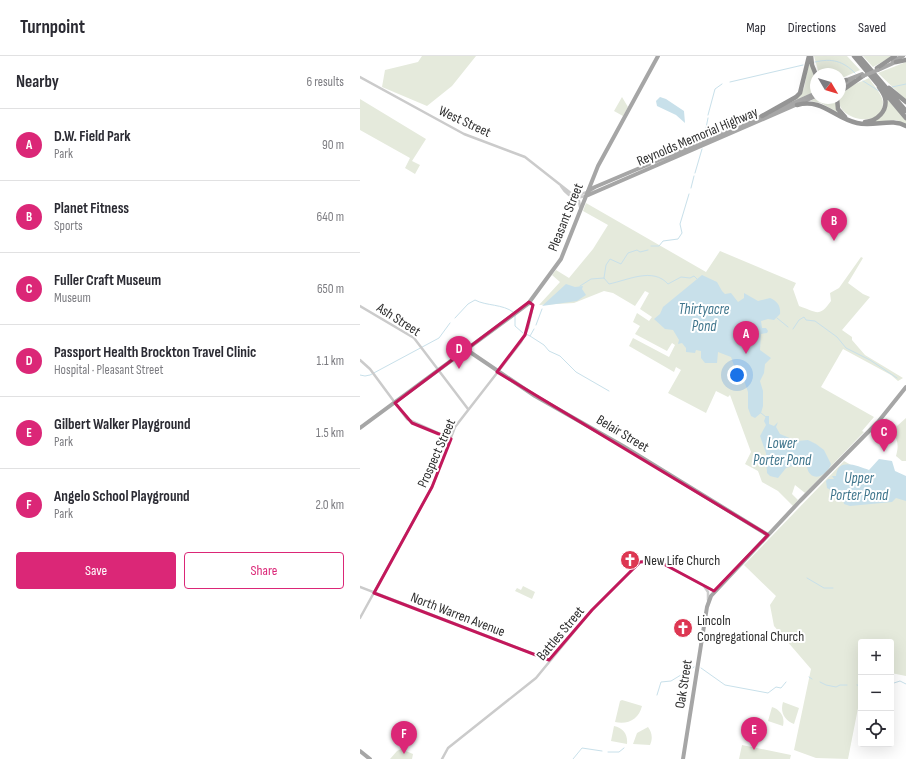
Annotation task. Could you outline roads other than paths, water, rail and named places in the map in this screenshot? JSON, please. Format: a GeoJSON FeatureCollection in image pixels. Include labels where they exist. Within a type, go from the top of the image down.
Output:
{"type":"FeatureCollection","features":[{"type":"Feature","properties":{"kind":"highway"},"geometry":{"type":"LineString","coordinates":[[810,56],[813,68]]}},
{"type":"Feature","properties":{"kind":"highway"},"geometry":{"type":"LineString","coordinates":[[762,116],[796,97],[800,93],[810,56]]}},
{"type":"Feature","properties":{"kind":"highway"},"geometry":{"type":"LineString","coordinates":[[850,56],[906,118]]}},
{"type":"Feature","properties":{"kind":"highway"},"geometry":{"type":"LineString","coordinates":[[854,56],[865,72],[879,79],[906,102]]}},
{"type":"Feature","properties":{"kind":"highway"},"geometry":{"type":"LineString","coordinates":[[860,56],[865,72]]}},
{"type":"Feature","properties":{"kind":"highway"},"geometry":{"type":"LineString","coordinates":[[878,69],[895,56]]}},
{"type":"Feature","properties":{"kind":"highway"},"geometry":{"type":"LineString","coordinates":[[896,62],[906,59]]}},
{"type":"Feature","properties":{"kind":"highway"},"geometry":{"type":"LineString","coordinates":[[846,87],[865,72]]}},
{"type":"Feature","properties":{"kind":"highway"},"geometry":{"type":"LineString","coordinates":[[879,79],[906,111]]}},
{"type":"Feature","properties":{"kind":"highway"},"geometry":{"type":"LineString","coordinates":[[838,104],[838,109],[845,117],[858,121],[871,122],[879,117],[885,106],[885,98],[879,87]]}},
{"type":"Feature","properties":{"kind":"highway"},"geometry":{"type":"LineString","coordinates":[[797,105],[806,102],[815,103],[846,119],[860,124],[895,122],[906,126]]}},
{"type":"Feature","properties":{"kind":"main road","name":"Pleasant Street"},"geometry":{"type":"LineString","coordinates":[[360,428],[531,304],[561,258],[593,177],[658,56]]}},
{"type":"Feature","properties":{"kind":"main road"},"geometry":{"type":"LineString","coordinates":[[878,69],[903,56]]}},
{"type":"Feature","properties":{"kind":"main road"},"geometry":{"type":"LineString","coordinates":[[846,80],[896,62]]}},
{"type":"Feature","properties":{"kind":"main road"},"geometry":{"type":"LineString","coordinates":[[846,83],[865,72]]}},
{"type":"Feature","properties":{"kind":"main road","name":"Reynolds Memorial Highway"},"geometry":{"type":"LineString","coordinates":[[586,194],[600,185],[810,96]]}},
{"type":"Feature","properties":{"kind":"main road","name":"Reynolds Memorial Highway"},"geometry":{"type":"LineString","coordinates":[[586,194],[810,99]]}},
{"type":"Feature","properties":{"kind":"main road"},"geometry":{"type":"LineString","coordinates":[[593,177],[595,182],[600,185]]}},
{"type":"Feature","properties":{"kind":"main road","name":"Belair Street"},"geometry":{"type":"LineString","coordinates":[[467,350],[498,372],[640,456],[768,535]]}},
{"type":"Feature","properties":{"kind":"main road","name":"Oak Street"},"geometry":{"type":"LineString","coordinates":[[682,759],[708,602],[714,591],[854,447],[880,419],[906,387]]}},
{"type":"Feature","properties":{"kind":"main road"},"geometry":{"type":"LineString","coordinates":[[360,751],[370,759]]}},
{"type":"Feature","properties":{"kind":"street","name":"West Street"},"geometry":{"type":"LineString","coordinates":[[360,77],[464,134],[525,156],[573,194],[586,194]]}},
{"type":"Feature","properties":{"kind":"street","name":"West Street"},"geometry":{"type":"LineString","coordinates":[[560,184],[567,194],[579,202],[581,208]]}},
{"type":"Feature","properties":{"kind":"street"},"geometry":{"type":"LineString","coordinates":[[575,198],[586,194]]}},
{"type":"Feature","properties":{"kind":"street","name":"Prospect Street"},"geometry":{"type":"LineString","coordinates":[[360,618],[432,487],[456,427],[525,334],[531,304]]}},
{"type":"Feature","properties":{"kind":"street","name":"Ash Street"},"geometry":{"type":"LineString","coordinates":[[360,306],[410,336],[423,348],[468,409]]}},
{"type":"Feature","properties":{"kind":"street"},"geometry":{"type":"LineString","coordinates":[[360,360],[373,373],[412,423],[451,439]]}},
{"type":"Feature","properties":{"kind":"street","name":"Battles Street"},"geometry":{"type":"LineString","coordinates":[[442,759],[448,748],[536,678],[549,660],[592,610],[640,562],[650,559],[658,561],[714,591]]}},
{"type":"Feature","properties":{"kind":"street"},"geometry":{"type":"LineString","coordinates":[[702,584],[708,592],[708,602]]}},
{"type":"Feature","properties":{"kind":"street","name":"North Warren Avenue"},"geometry":{"type":"LineString","coordinates":[[360,587],[549,660]]}},
{"type":"Feature","properties":{"kind":"water"},"geometry":{"type":"Polygon","coordinates":[[[660,97],[666,99],[684,111],[685,123],[676,115],[657,106],[656,101],[660,97]]]}},
{"type":"Feature","properties":{"kind":"water","name":"Thirtyacre Pond"},"geometry":{"type":"Polygon","coordinates":[[[702,275],[717,282],[725,294],[731,293],[738,302],[744,298],[744,293],[758,301],[770,298],[777,302],[779,306],[780,314],[774,320],[768,319],[761,321],[762,328],[766,328],[768,331],[767,333],[761,334],[760,350],[771,358],[765,364],[764,373],[760,381],[763,391],[763,406],[761,413],[755,418],[751,416],[748,408],[748,392],[744,380],[741,374],[736,371],[731,357],[718,352],[717,363],[705,363],[701,358],[701,351],[696,350],[695,353],[686,352],[686,348],[682,343],[678,344],[679,340],[673,330],[665,329],[654,319],[660,314],[663,307],[702,275]]]}},
{"type":"Feature","properties":{"kind":"water"},"geometry":{"type":"Polygon","coordinates":[[[566,284],[575,287],[583,286],[582,289],[586,295],[577,301],[542,306],[566,284]]]}},
{"type":"Feature","properties":{"kind":"water","name":"Lower Porter Pond"},"geometry":{"type":"Polygon","coordinates":[[[766,416],[769,416],[769,424],[774,426],[778,422],[776,427],[780,434],[797,441],[808,440],[824,450],[831,464],[829,469],[822,475],[815,477],[811,475],[807,467],[801,463],[786,468],[778,478],[770,476],[767,473],[766,453],[760,436],[766,425],[764,421],[766,416]]]}},
{"type":"Feature","properties":{"kind":"water","name":"Upper Porter Pond"},"geometry":{"type":"Polygon","coordinates":[[[879,459],[892,461],[895,471],[906,476],[906,501],[896,498],[892,502],[850,506],[844,504],[843,497],[827,488],[826,481],[828,479],[834,479],[832,476],[836,476],[840,466],[849,464],[869,470],[879,459]]]}},
{"type":"Feature","properties":{"kind":"waterway"},"geometry":{"type":"LineString","coordinates":[[815,62],[827,60],[842,63],[855,73]]}},
{"type":"Feature","properties":{"kind":"waterway"},"geometry":{"type":"LineString","coordinates":[[730,82],[803,65]]}},
{"type":"Feature","properties":{"kind":"waterway"},"geometry":{"type":"LineString","coordinates":[[863,81],[879,91]]}},
{"type":"Feature","properties":{"kind":"waterway"},"geometry":{"type":"LineString","coordinates":[[708,115],[715,89],[722,84]]}},
{"type":"Feature","properties":{"kind":"waterway"},"geometry":{"type":"LineString","coordinates":[[892,87],[906,84]]}},
{"type":"Feature","properties":{"kind":"waterway"},"geometry":{"type":"LineString","coordinates":[[706,128],[708,118]]}},
{"type":"Feature","properties":{"kind":"waterway"},"geometry":{"type":"LineString","coordinates":[[695,173],[702,149]]}},
{"type":"Feature","properties":{"kind":"waterway"},"geometry":{"type":"LineString","coordinates":[[691,188],[694,176]]}},
{"type":"Feature","properties":{"kind":"waterway"},"geometry":{"type":"LineString","coordinates":[[651,246],[659,246],[663,241],[678,239],[682,233],[680,224],[689,194]]}},
{"type":"Feature","properties":{"kind":"waterway"},"geometry":{"type":"LineString","coordinates":[[604,278],[606,265],[610,259],[621,264],[628,253],[637,250],[640,252],[648,250]]}},
{"type":"Feature","properties":{"kind":"waterway"},"geometry":{"type":"LineString","coordinates":[[580,286],[591,279],[604,278],[609,284],[648,275],[662,279],[668,284],[681,277],[690,278],[694,276],[697,279]]}},
{"type":"Feature","properties":{"kind":"waterway"},"geometry":{"type":"LineString","coordinates":[[455,318],[468,304],[475,300],[509,309],[513,312]]}},
{"type":"Feature","properties":{"kind":"waterway"},"geometry":{"type":"LineString","coordinates":[[536,325],[542,309]]}},
{"type":"Feature","properties":{"kind":"waterway"},"geometry":{"type":"LineString","coordinates":[[515,315],[515,326],[523,333]]}},
{"type":"Feature","properties":{"kind":"waterway"},"geometry":{"type":"LineString","coordinates":[[793,329],[799,320],[804,317],[806,320],[815,321],[837,337],[846,348],[870,360],[897,378]]}},
{"type":"Feature","properties":{"kind":"waterway"},"geometry":{"type":"LineString","coordinates":[[777,318],[788,327]]}},
{"type":"Feature","properties":{"kind":"waterway"},"geometry":{"type":"LineString","coordinates":[[360,375],[370,375],[439,338],[450,323]]}},
{"type":"Feature","properties":{"kind":"waterway"},"geometry":{"type":"LineString","coordinates":[[526,334],[530,336],[534,329]]}},
{"type":"Feature","properties":{"kind":"waterway"},"geometry":{"type":"LineString","coordinates":[[530,336],[544,345],[549,351],[560,356],[576,372],[609,391]]}},
{"type":"Feature","properties":{"kind":"waterway"},"geometry":{"type":"LineString","coordinates":[[761,413],[766,417]]}},
{"type":"Feature","properties":{"kind":"waterway"},"geometry":{"type":"LineString","coordinates":[[807,578],[824,588],[833,588]]}},
{"type":"Feature","properties":{"kind":"waterway"},"geometry":{"type":"LineString","coordinates":[[657,695],[661,682],[671,681],[694,667]]}},
{"type":"Feature","properties":{"kind":"waterway"},"geometry":{"type":"LineString","coordinates":[[701,668],[725,685],[768,693],[776,687],[781,688],[786,682]]}},
{"type":"Feature","properties":{"kind":"waterway"},"geometry":{"type":"LineString","coordinates":[[894,683],[900,681],[906,684]]}},
{"type":"Feature","properties":{"kind":"waterway"},"geometry":{"type":"LineString","coordinates":[[820,682],[836,687],[840,685],[847,685]]}},
{"type":"Feature","properties":{"kind":"waterway"},"geometry":{"type":"LineString","coordinates":[[573,759],[582,748],[602,751]]}},
{"type":"Feature","properties":{"kind":"waterway"},"geometry":{"type":"LineString","coordinates":[[608,752],[619,752],[624,748]]}},
{"type":"Feature","properties":{"kind":"place","name":"Planet Fitness"},"geometry":{"type":"Point","coordinates":[834,241]}},
{"type":"Feature","properties":{"kind":"place","name":"D.W. Field Park"},"geometry":{"type":"Point","coordinates":[746,354]}},
{"type":"Feature","properties":{"kind":"place","name":"Passport Health Brockton Travel Clinic"},"geometry":{"type":"Point","coordinates":[459,369]}},
{"type":"Feature","properties":{"kind":"place","name":"Fuller Craft Museum"},"geometry":{"type":"Point","coordinates":[884,452]}},
{"type":"Feature","properties":{"kind":"place","name":"New Life Church"},"geometry":{"type":"Point","coordinates":[630,560]}},
{"type":"Feature","properties":{"kind":"place","name":"Lincoln Congregational Church"},"geometry":{"type":"Point","coordinates":[683,628]}},
{"type":"Feature","properties":{"kind":"place","name":"Gilbert Walker Playground"},"geometry":{"type":"Point","coordinates":[754,750]}},
{"type":"Feature","properties":{"kind":"place","name":"Angelo School Playground"},"geometry":{"type":"Point","coordinates":[404,754]}}]}
